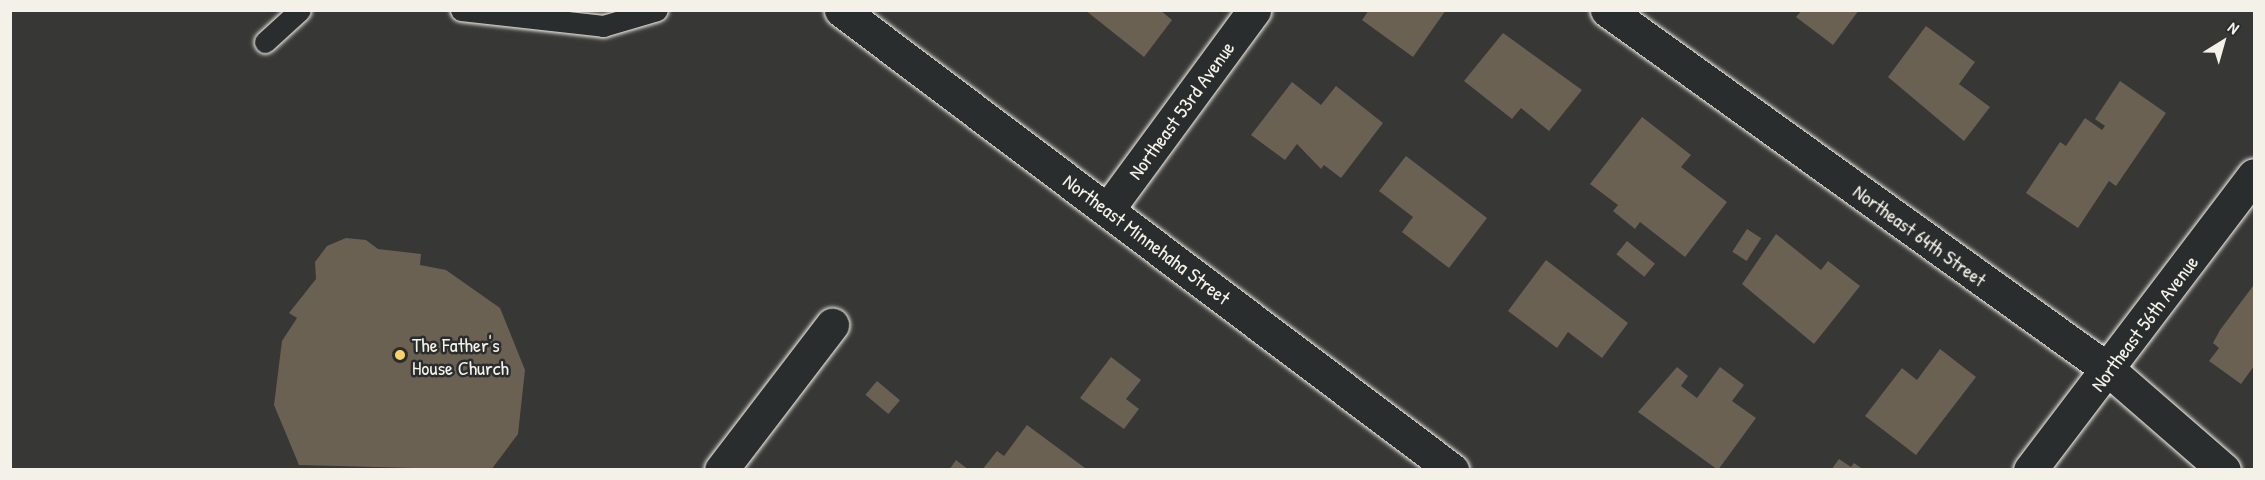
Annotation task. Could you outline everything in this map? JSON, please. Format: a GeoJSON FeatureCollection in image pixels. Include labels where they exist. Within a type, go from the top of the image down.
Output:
{"type":"FeatureCollection","features":[{"type":"Feature","properties":{"kind":"street","name":"Northeast Minnehaha Street"},"geometry":{"type":"LineString","coordinates":[[841,10],[1452,470]]}},
{"type":"Feature","properties":{"kind":"street","name":"Northeast 53rd Avenue"},"geometry":{"type":"LineString","coordinates":[[1108,209],[1254,10]]}},
{"type":"Feature","properties":{"kind":"street","name":"Northeast 64th Street"},"geometry":{"type":"LineString","coordinates":[[1607,10],[2110,371],[2224,470]]}},
{"type":"Feature","properties":{"kind":"street","name":"Northeast 56th Avenue"},"geometry":{"type":"LineString","coordinates":[[2030,470],[2110,371],[2254,175]]}},
{"type":"Feature","properties":{"kind":"street"},"geometry":{"type":"LineString","coordinates":[[721,470],[832,325]]}},
{"type":"Feature","properties":{"kind":"lane"},"geometry":{"type":"LineString","coordinates":[[265,42],[300,10]]}},
{"type":"Feature","properties":{"kind":"lane"},"geometry":{"type":"LineString","coordinates":[[460,10],[603,26],[657,10]]}},
{"type":"Feature","properties":{"kind":"building"},"geometry":{"type":"Polygon","coordinates":[[[1085,10],[1160,10],[1172,20],[1144,57],[1085,10]]]}},
{"type":"Feature","properties":{"kind":"building"},"geometry":{"type":"Polygon","coordinates":[[[1369,10],[1446,10],[1413,57],[1362,20],[1369,10]]]}},
{"type":"Feature","properties":{"kind":"building"},"geometry":{"type":"Polygon","coordinates":[[[1802,10],[1859,10],[1833,45],[1796,17],[1802,10]]]}},
{"type":"Feature","properties":{"kind":"building"},"geometry":{"type":"Polygon","coordinates":[[[1926,26],[1975,62],[1959,84],[1990,107],[1964,141],[1888,77],[1926,26]]]}},
{"type":"Feature","properties":{"kind":"building"},"geometry":{"type":"Polygon","coordinates":[[[1503,33],[1582,90],[1549,131],[1521,108],[1512,119],[1464,81],[1503,33]]]}},
{"type":"Feature","properties":{"kind":"building"},"geometry":{"type":"Polygon","coordinates":[[[2120,81],[2166,113],[2116,186],[2109,181],[2078,228],[2026,193],[2060,142],[2066,146],[2085,118],[2102,130],[2105,126],[2095,119],[2120,81]]]}},
{"type":"Feature","properties":{"kind":"building"},"geometry":{"type":"Polygon","coordinates":[[[1292,82],[1321,105],[1336,86],[1383,123],[1341,178],[1324,165],[1321,169],[1297,144],[1285,160],[1251,135],[1292,82]]]}},
{"type":"Feature","properties":{"kind":"building"},"geometry":{"type":"Polygon","coordinates":[[[1642,117],[1691,155],[1681,167],[1727,202],[1685,257],[1640,222],[1635,229],[1613,211],[1618,205],[1590,184],[1642,117]]]}},
{"type":"Feature","properties":{"kind":"building"},"geometry":{"type":"Polygon","coordinates":[[[1406,156],[1487,218],[1449,268],[1402,232],[1413,217],[1379,191],[1406,156]]]}},
{"type":"Feature","properties":{"kind":"building"},"geometry":{"type":"Polygon","coordinates":[[[1747,229],[1761,238],[1747,261],[1732,252],[1747,229]]]}},
{"type":"Feature","properties":{"kind":"building"},"geometry":{"type":"Polygon","coordinates":[[[1776,234],[1821,270],[1828,261],[1860,286],[1814,344],[1742,284],[1776,234]]]}},
{"type":"Feature","properties":{"kind":"building","name":"The Father's House Church"},"geometry":{"type":"Polygon","coordinates":[[[346,238],[366,240],[378,249],[421,254],[420,265],[446,270],[500,308],[525,370],[518,434],[491,470],[299,465],[274,405],[282,341],[297,318],[289,313],[316,279],[315,262],[327,246],[346,238]]]}},
{"type":"Feature","properties":{"kind":"building"},"geometry":{"type":"Polygon","coordinates":[[[1627,241],[1655,264],[1644,277],[1616,254],[1627,241]]]}},
{"type":"Feature","properties":{"kind":"building"},"geometry":{"type":"Polygon","coordinates":[[[1546,260],[1628,323],[1602,358],[1568,332],[1557,348],[1508,311],[1546,260]]]}},
{"type":"Feature","properties":{"kind":"building"},"geometry":{"type":"Polygon","coordinates":[[[2253,286],[2254,366],[2241,384],[2209,361],[2219,348],[2213,343],[2220,330],[2253,286]]]}},
{"type":"Feature","properties":{"kind":"building"},"geometry":{"type":"Polygon","coordinates":[[[1940,349],[1976,377],[1916,455],[1865,416],[1902,368],[1917,380],[1940,349]]]}},
{"type":"Feature","properties":{"kind":"building"},"geometry":{"type":"Polygon","coordinates":[[[1111,357],[1141,380],[1126,399],[1139,409],[1124,429],[1080,398],[1111,357]]]}},
{"type":"Feature","properties":{"kind":"building"},"geometry":{"type":"Polygon","coordinates":[[[1677,367],[1688,376],[1681,386],[1697,398],[1720,367],[1744,385],[1732,401],[1756,418],[1718,470],[1638,412],[1677,367]]]}},
{"type":"Feature","properties":{"kind":"building"},"geometry":{"type":"Polygon","coordinates":[[[877,381],[900,400],[888,414],[865,395],[877,381]]]}},
{"type":"Feature","properties":{"kind":"building"},"geometry":{"type":"Polygon","coordinates":[[[1027,425],[1085,468],[1084,470],[982,470],[997,451],[1004,456],[1027,425]]]}},
{"type":"Feature","properties":{"kind":"building"},"geometry":{"type":"Polygon","coordinates":[[[1839,459],[1851,467],[1854,463],[1864,470],[1831,470],[1839,459]]]}},
{"type":"Feature","properties":{"kind":"building"},"geometry":{"type":"Polygon","coordinates":[[[956,460],[969,470],[949,470],[956,460]]]}},
{"type":"Feature","properties":{"kind":"place","name":"The Father's House Church"},"geometry":{"type":"Point","coordinates":[400,355]}}]}
